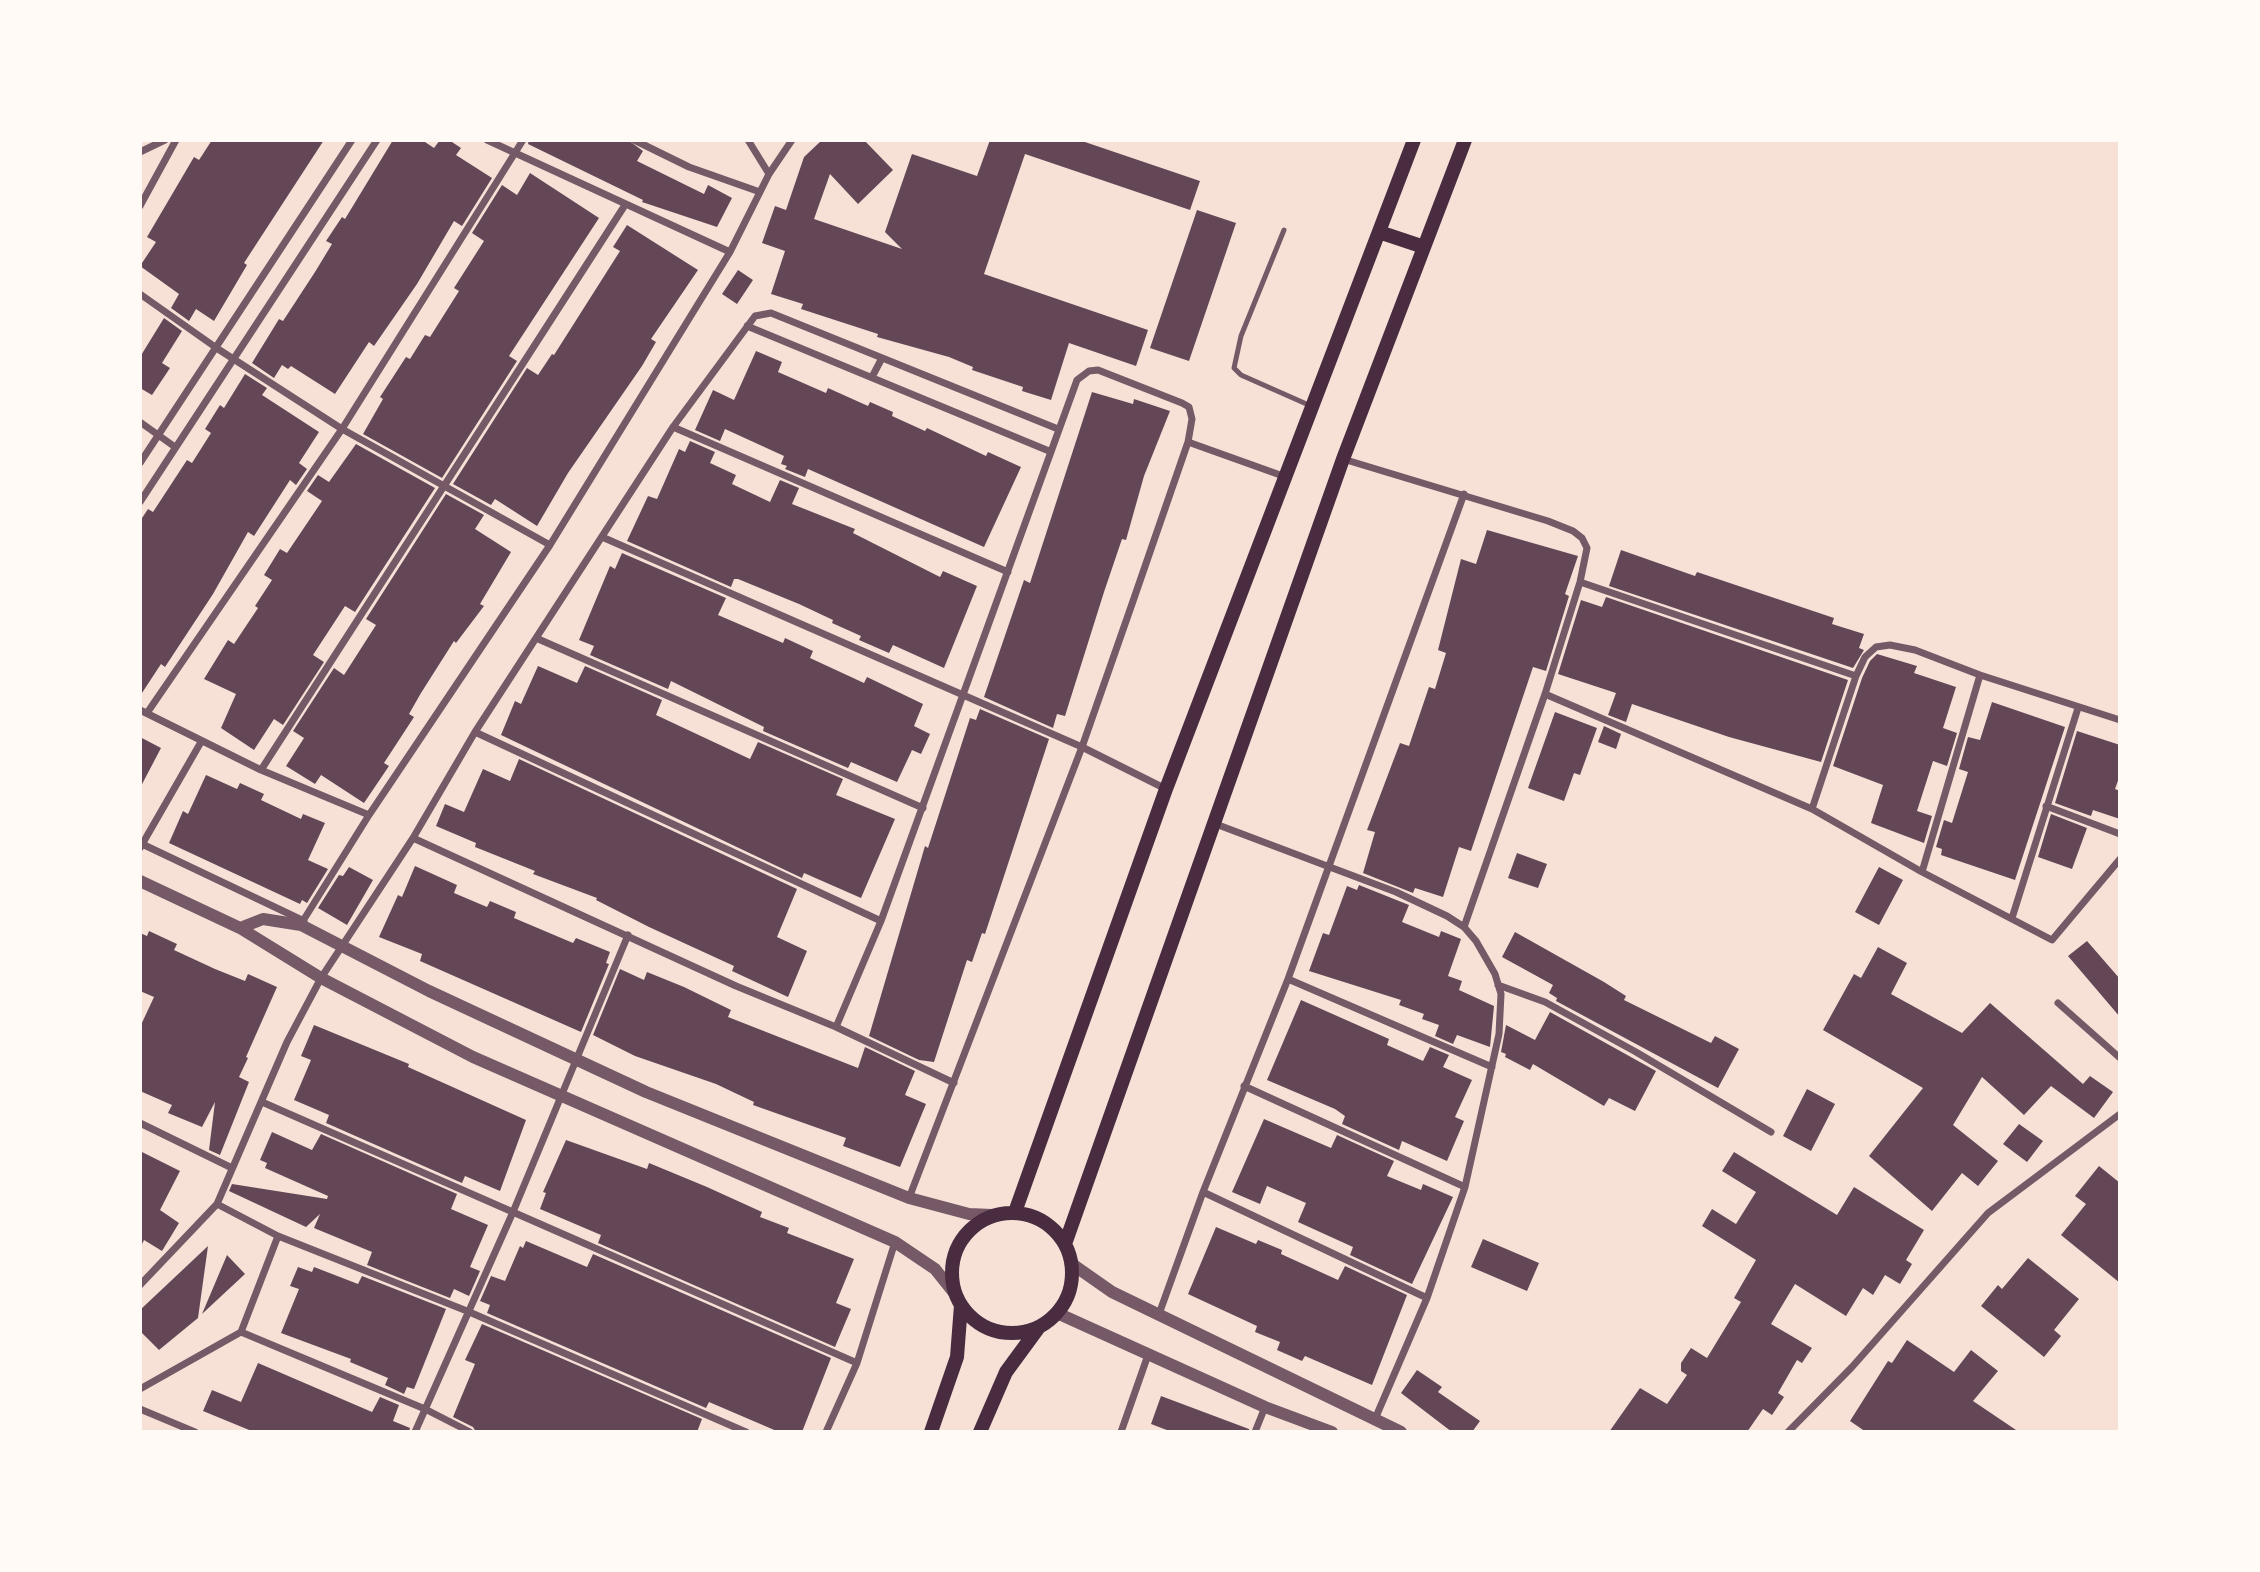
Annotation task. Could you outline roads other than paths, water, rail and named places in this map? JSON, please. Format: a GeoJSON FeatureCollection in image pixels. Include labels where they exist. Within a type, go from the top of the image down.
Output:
{"type":"FeatureCollection","features":[{"type":"Feature","properties":{"kind":"main road"},"geometry":{"type":"LineString","coordinates":[[1015,1212],[1166,789],[1283,476],[1414,140]]}},
{"type":"Feature","properties":{"kind":"main road"},"geometry":{"type":"LineString","coordinates":[[1065,1244],[1343,459],[1465,140]]}},
{"type":"Feature","properties":{"kind":"main road"},"geometry":{"type":"LineString","coordinates":[[1379,232],[1424,247]]}},
{"type":"Feature","properties":{"kind":"main road"},"geometry":{"type":"LineString","coordinates":[[931,1432],[957,1357],[958,1300],[951,1270],[954,1252],[969,1230],[992,1215],[1015,1212],[1034,1217],[1051,1226],[1065,1244],[1072,1264],[1072,1282],[1067,1298],[1057,1313],[1039,1327],[1006,1372],[980,1432]]}},
{"type":"Feature","properties":{"kind":"main road"},"geometry":{"type":"LineString","coordinates":[[958,1300],[979,1324],[999,1332],[1019,1333],[1039,1327]]}},
{"type":"Feature","properties":{"kind":"street"},"geometry":{"type":"LineString","coordinates":[[140,152],[165,140]]}},
{"type":"Feature","properties":{"kind":"street"},"geometry":{"type":"LineString","coordinates":[[140,206],[176,140]]}},
{"type":"Feature","properties":{"kind":"street"},"geometry":{"type":"LineString","coordinates":[[140,463],[218,349],[352,140]]}},
{"type":"Feature","properties":{"kind":"street"},"geometry":{"type":"LineString","coordinates":[[140,502],[377,140]]}},
{"type":"Feature","properties":{"kind":"street"},"geometry":{"type":"LineString","coordinates":[[487,140],[730,252]]}},
{"type":"Feature","properties":{"kind":"street"},"geometry":{"type":"LineString","coordinates":[[369,815],[261,770],[144,712],[342,429],[523,140]]}},
{"type":"Feature","properties":{"kind":"street"},"geometry":{"type":"LineString","coordinates":[[634,140],[689,167],[760,192]]}},
{"type":"Feature","properties":{"kind":"street"},"geometry":{"type":"LineString","coordinates":[[748,140],[769,174]]}},
{"type":"Feature","properties":{"kind":"street"},"geometry":{"type":"LineString","coordinates":[[302,923],[369,815],[550,545],[730,252],[769,174],[792,140]]}},
{"type":"Feature","properties":{"kind":"street"},"geometry":{"type":"LineString","coordinates":[[261,770],[625,205]]}},
{"type":"Feature","properties":{"kind":"street"},"geometry":{"type":"LineString","coordinates":[[140,294],[218,349],[342,429],[445,484],[550,545]]}},
{"type":"Feature","properties":{"kind":"street"},"geometry":{"type":"LineString","coordinates":[[140,1285],[217,1204],[287,1042],[321,978],[413,838],[475,732],[673,427],[755,316],[771,313],[1058,429]]}},
{"type":"Feature","properties":{"kind":"street"},"geometry":{"type":"LineString","coordinates":[[747,326],[1049,451]]}},
{"type":"Feature","properties":{"kind":"street"},"geometry":{"type":"LineString","coordinates":[[872,377],[882,358]]}},
{"type":"Feature","properties":{"kind":"street"},"geometry":{"type":"LineString","coordinates":[[836,1027],[881,921],[965,695],[1049,451],[1077,380],[1089,371],[1098,370],[1189,407],[1192,419],[1188,442],[1082,747],[909,1198]]}},
{"type":"Feature","properties":{"kind":"street"},"geometry":{"type":"LineString","coordinates":[[140,422],[175,447]]}},
{"type":"Feature","properties":{"kind":"street"},"geometry":{"type":"LineString","coordinates":[[673,427],[1008,572]]}},
{"type":"Feature","properties":{"kind":"street"},"geometry":{"type":"LineString","coordinates":[[1188,442],[1283,476]]}},
{"type":"Feature","properties":{"kind":"street"},"geometry":{"type":"LineString","coordinates":[[1343,459],[1464,494],[1573,531],[1582,538],[1587,548],[1580,582],[1545,694],[1464,927]]}},
{"type":"Feature","properties":{"kind":"street"},"geometry":{"type":"LineString","coordinates":[[1159,1314],[1203,1192],[1288,979],[1464,494]]}},
{"type":"Feature","properties":{"kind":"street"},"geometry":{"type":"LineString","coordinates":[[602,537],[1082,747],[1166,789]]}},
{"type":"Feature","properties":{"kind":"street"},"geometry":{"type":"LineString","coordinates":[[1580,582],[1856,676]]}},
{"type":"Feature","properties":{"kind":"street"},"geometry":{"type":"LineString","coordinates":[[536,638],[923,808]]}},
{"type":"Feature","properties":{"kind":"street"},"geometry":{"type":"LineString","coordinates":[[1812,809],[1856,676],[1865,657],[1876,647],[1890,645],[1915,650],[1980,675],[2120,720]]}},
{"type":"Feature","properties":{"kind":"street"},"geometry":{"type":"LineString","coordinates":[[1922,872],[1980,675]]}},
{"type":"Feature","properties":{"kind":"street"},"geometry":{"type":"LineString","coordinates":[[1545,694],[1812,809],[1922,872],[2052,940],[2120,859]]}},
{"type":"Feature","properties":{"kind":"street"},"geometry":{"type":"LineString","coordinates":[[2012,918],[2078,708]]}},
{"type":"Feature","properties":{"kind":"street"},"geometry":{"type":"LineString","coordinates":[[475,732],[881,921]]}},
{"type":"Feature","properties":{"kind":"street"},"geometry":{"type":"LineString","coordinates":[[201,742],[141,845],[302,923],[429,991],[576,1060],[909,1198],[969,1214],[992,1215]]}},
{"type":"Feature","properties":{"kind":"street"},"geometry":{"type":"LineString","coordinates":[[2046,806],[2120,834]]}},
{"type":"Feature","properties":{"kind":"street"},"geometry":{"type":"LineString","coordinates":[[1213,823],[1396,892],[1464,927],[1487,959],[1498,985],[1503,1017],[1465,1187],[1427,1298],[1374,1419]]}},
{"type":"Feature","properties":{"kind":"street"},"geometry":{"type":"LineString","coordinates":[[413,838],[483,873],[628,935],[736,986],[836,1027],[954,1083]]}},
{"type":"Feature","properties":{"kind":"street"},"geometry":{"type":"LineString","coordinates":[[140,881],[240,928],[321,978],[473,1057],[561,1098],[895,1242],[935,1269],[958,1300]]}},
{"type":"Feature","properties":{"kind":"street"},"geometry":{"type":"LineString","coordinates":[[240,928],[263,919],[302,923]]}},
{"type":"Feature","properties":{"kind":"street"},"geometry":{"type":"LineString","coordinates":[[415,1432],[513,1212],[628,935]]}},
{"type":"Feature","properties":{"kind":"street"},"geometry":{"type":"LineString","coordinates":[[1288,979],[1492,1067]]}},
{"type":"Feature","properties":{"kind":"street"},"geometry":{"type":"LineString","coordinates":[[1498,985],[1556,1008],[1771,1132]]}},
{"type":"Feature","properties":{"kind":"street"},"geometry":{"type":"LineString","coordinates":[[2058,1003],[2120,1058]]}},
{"type":"Feature","properties":{"kind":"street"},"geometry":{"type":"LineString","coordinates":[[1244,1086],[1465,1187]]}},
{"type":"Feature","properties":{"kind":"street"},"geometry":{"type":"LineString","coordinates":[[262,1102],[857,1363]]}},
{"type":"Feature","properties":{"kind":"street"},"geometry":{"type":"LineString","coordinates":[[1788,1432],[1852,1367],[1988,1213],[2120,1114]]}},
{"type":"Feature","properties":{"kind":"street"},"geometry":{"type":"LineString","coordinates":[[140,1123],[232,1168]]}},
{"type":"Feature","properties":{"kind":"street"},"geometry":{"type":"LineString","coordinates":[[1203,1192],[1427,1298]]}},
{"type":"Feature","properties":{"kind":"street"},"geometry":{"type":"LineString","coordinates":[[217,1204],[278,1236],[467,1311],[746,1432]]}},
{"type":"Feature","properties":{"kind":"street"},"geometry":{"type":"LineString","coordinates":[[140,1389],[241,1332],[278,1236]]}},
{"type":"Feature","properties":{"kind":"street"},"geometry":{"type":"LineString","coordinates":[[826,1432],[857,1363],[895,1242]]}},
{"type":"Feature","properties":{"kind":"street"},"geometry":{"type":"LineString","coordinates":[[1072,1264],[1097,1284],[1401,1432]]}},
{"type":"Feature","properties":{"kind":"street"},"geometry":{"type":"LineString","coordinates":[[1057,1313],[1265,1406],[1332,1432]]}},
{"type":"Feature","properties":{"kind":"street"},"geometry":{"type":"LineString","coordinates":[[241,1332],[425,1409],[470,1432]]}},
{"type":"Feature","properties":{"kind":"street"},"geometry":{"type":"LineString","coordinates":[[1121,1432],[1148,1355]]}},
{"type":"Feature","properties":{"kind":"street"},"geometry":{"type":"LineString","coordinates":[[1255,1432],[1265,1406]]}},
{"type":"Feature","properties":{"kind":"street"},"geometry":{"type":"LineString","coordinates":[[140,1409],[195,1432]]}},
{"type":"Feature","properties":{"kind":"lane"},"geometry":{"type":"LineString","coordinates":[[1284,230],[1241,336],[1234,368],[1241,374],[1311,406]]}}]}
